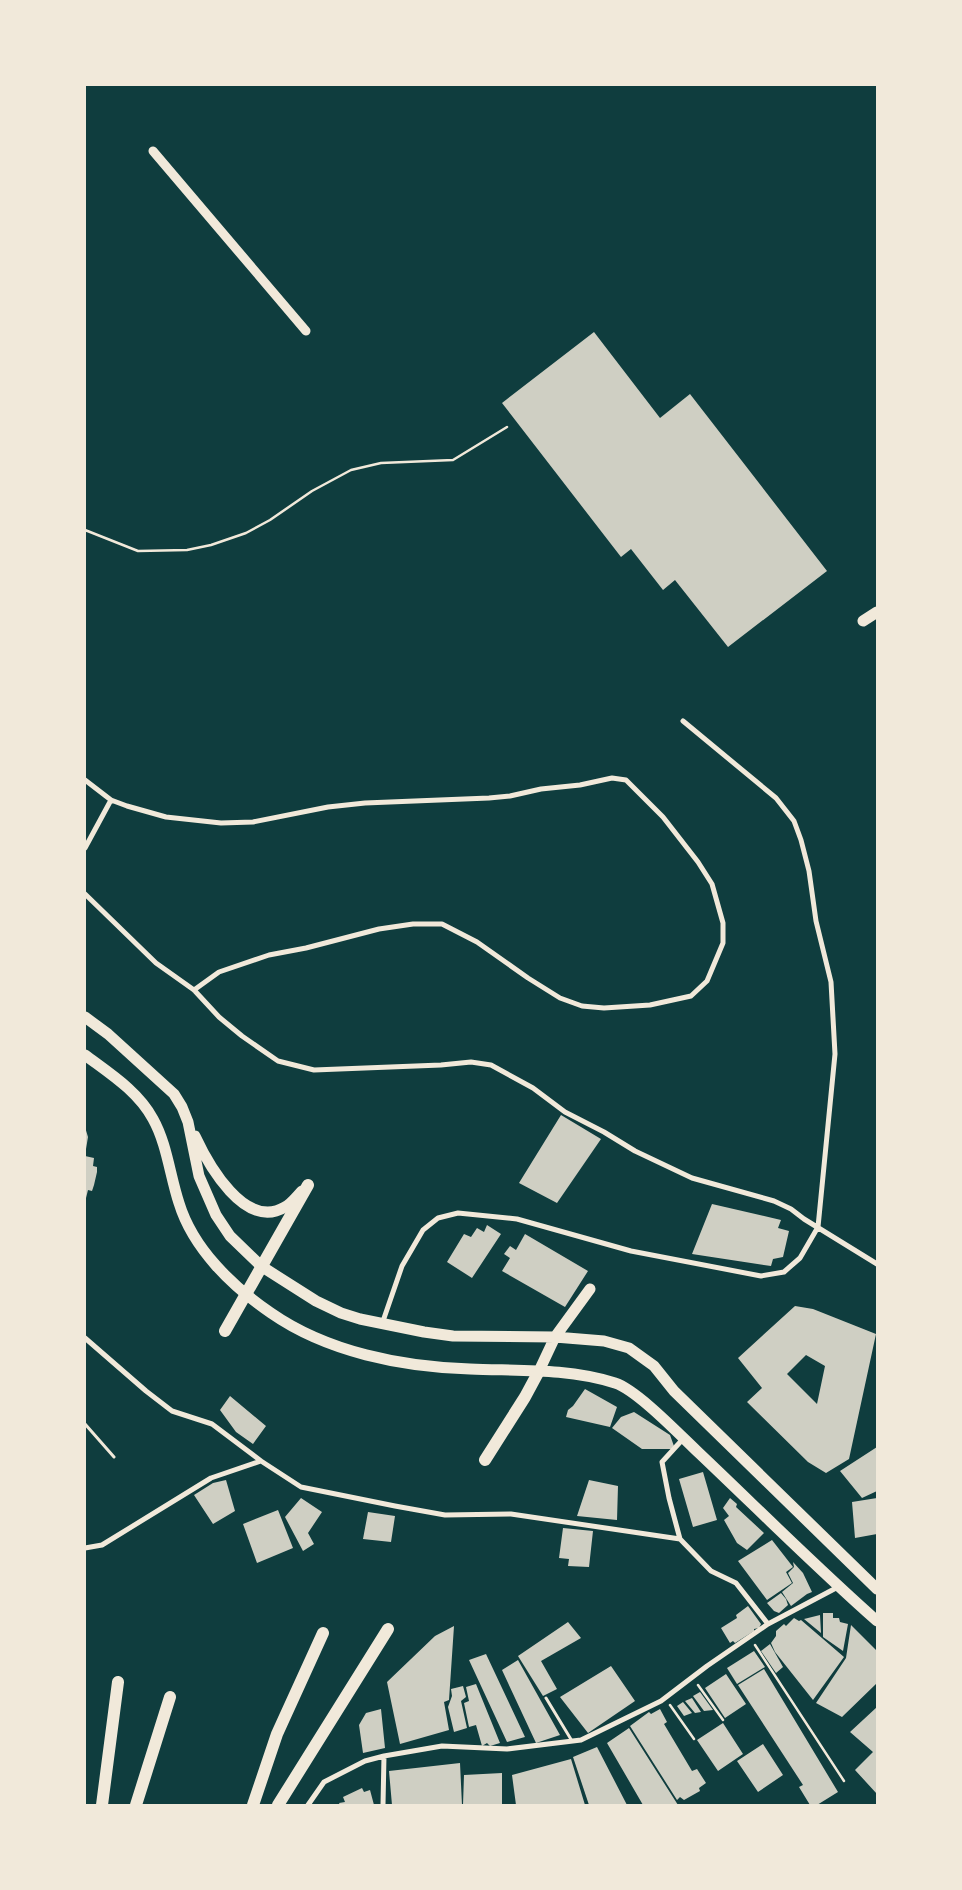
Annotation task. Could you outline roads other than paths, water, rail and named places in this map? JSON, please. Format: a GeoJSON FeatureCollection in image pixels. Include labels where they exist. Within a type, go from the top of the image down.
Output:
{"type":"FeatureCollection","features":[{"type":"Feature","properties":{"kind":"highway"},"geometry":{"type":"LineString","coordinates":[[225,1331],[308,1185]]}},
{"type":"Feature","properties":{"kind":"highway"},"geometry":{"type":"LineString","coordinates":[[485,1460],[539,1371]]}},
{"type":"Feature","properties":{"kind":"highway"},"geometry":{"type":"LineString","coordinates":[[278,1805],[388,1629]]}},
{"type":"Feature","properties":{"kind":"highway"},"geometry":{"type":"LineString","coordinates":[[253,1805],[277,1734],[323,1633]]}},
{"type":"Feature","properties":{"kind":"highway"},"geometry":{"type":"LineString","coordinates":[[102,1805],[118,1682]]}},
{"type":"Feature","properties":{"kind":"highway"},"geometry":{"type":"LineString","coordinates":[[136,1805],[170,1697]]}},
{"type":"Feature","properties":{"kind":"main road"},"geometry":{"type":"LineString","coordinates":[[863,621],[877,612]]}},
{"type":"Feature","properties":{"kind":"main road"},"geometry":{"type":"LineString","coordinates":[[85,1017],[108,1034],[174,1094],[205,1157],[238,1201],[256,1210],[269,1212],[285,1207],[308,1185]]}},
{"type":"Feature","properties":{"kind":"main road"},"geometry":{"type":"LineString","coordinates":[[85,1055],[122,1083],[141,1102],[152,1118],[167,1158],[180,1206],[190,1232],[214,1262],[270,1313],[298,1330],[322,1341],[383,1359],[466,1369],[571,1374],[618,1384],[636,1395],[838,1587],[877,1621]]}},
{"type":"Feature","properties":{"kind":"main road"},"geometry":{"type":"LineString","coordinates":[[188,1122],[199,1176],[216,1215],[230,1236],[261,1266],[316,1301],[341,1313],[382,1324],[453,1336],[555,1337],[604,1341],[630,1348],[654,1366],[674,1391],[877,1589]]}},
{"type":"Feature","properties":{"kind":"main road"},"geometry":{"type":"LineString","coordinates":[[539,1371],[555,1337],[590,1289]]}},
{"type":"Feature","properties":{"kind":"street"},"geometry":{"type":"LineString","coordinates":[[152,151],[306,332]]}},
{"type":"Feature","properties":{"kind":"street"},"geometry":{"type":"LineString","coordinates":[[382,1324],[392,1290],[412,1245],[423,1230],[438,1218],[458,1213],[517,1219],[631,1251],[761,1276],[784,1272],[800,1258],[818,1227],[835,1054],[830,982],[816,921],[809,871],[802,840],[794,821],[776,798],[683,721]]}},
{"type":"Feature","properties":{"kind":"street"},"geometry":{"type":"LineString","coordinates":[[85,780],[111,800],[127,806],[166,817],[221,823],[253,822],[365,803],[489,798],[510,796],[541,789],[580,785],[612,778],[626,780],[663,817],[698,862],[712,884],[723,922],[723,943],[708,981],[691,996],[650,1005],[604,1008],[582,1006],[560,998],[477,942],[442,924],[413,924],[378,929],[306,948],[269,955],[219,972],[194,990]]}},
{"type":"Feature","properties":{"kind":"street"},"geometry":{"type":"LineString","coordinates":[[85,848],[111,800]]}},
{"type":"Feature","properties":{"kind":"street"},"geometry":{"type":"LineString","coordinates":[[85,894],[156,963],[194,990],[219,1017],[242,1036],[278,1061],[314,1070],[441,1065],[470,1062],[490,1065],[533,1088],[565,1112],[604,1132],[635,1151],[692,1178],[774,1201],[791,1209],[877,1264]]}},
{"type":"Feature","properties":{"kind":"street"},"geometry":{"type":"LineString","coordinates":[[85,1338],[146,1391],[172,1410],[212,1424],[301,1488],[445,1515],[511,1514],[680,1538]]}},
{"type":"Feature","properties":{"kind":"street"},"geometry":{"type":"LineString","coordinates":[[684,1439],[662,1462],[680,1538],[711,1571],[736,1583],[768,1624]]}},
{"type":"Feature","properties":{"kind":"street"},"geometry":{"type":"LineString","coordinates":[[85,1548],[102,1545],[211,1478],[261,1461]]}},
{"type":"Feature","properties":{"kind":"street"},"geometry":{"type":"LineString","coordinates":[[308,1805],[324,1782],[365,1761],[384,1756],[442,1746],[507,1749],[581,1740],[665,1698],[768,1624],[838,1587]]}},
{"type":"Feature","properties":{"kind":"street"},"geometry":{"type":"LineString","coordinates":[[383,1805],[384,1756]]}},
{"type":"Feature","properties":{"kind":"lane"},"geometry":{"type":"LineString","coordinates":[[85,1424],[114,1457]]}},
{"type":"Feature","properties":{"kind":"lane"},"geometry":{"type":"LineString","coordinates":[[546,1698],[572,1741]]}}]}
